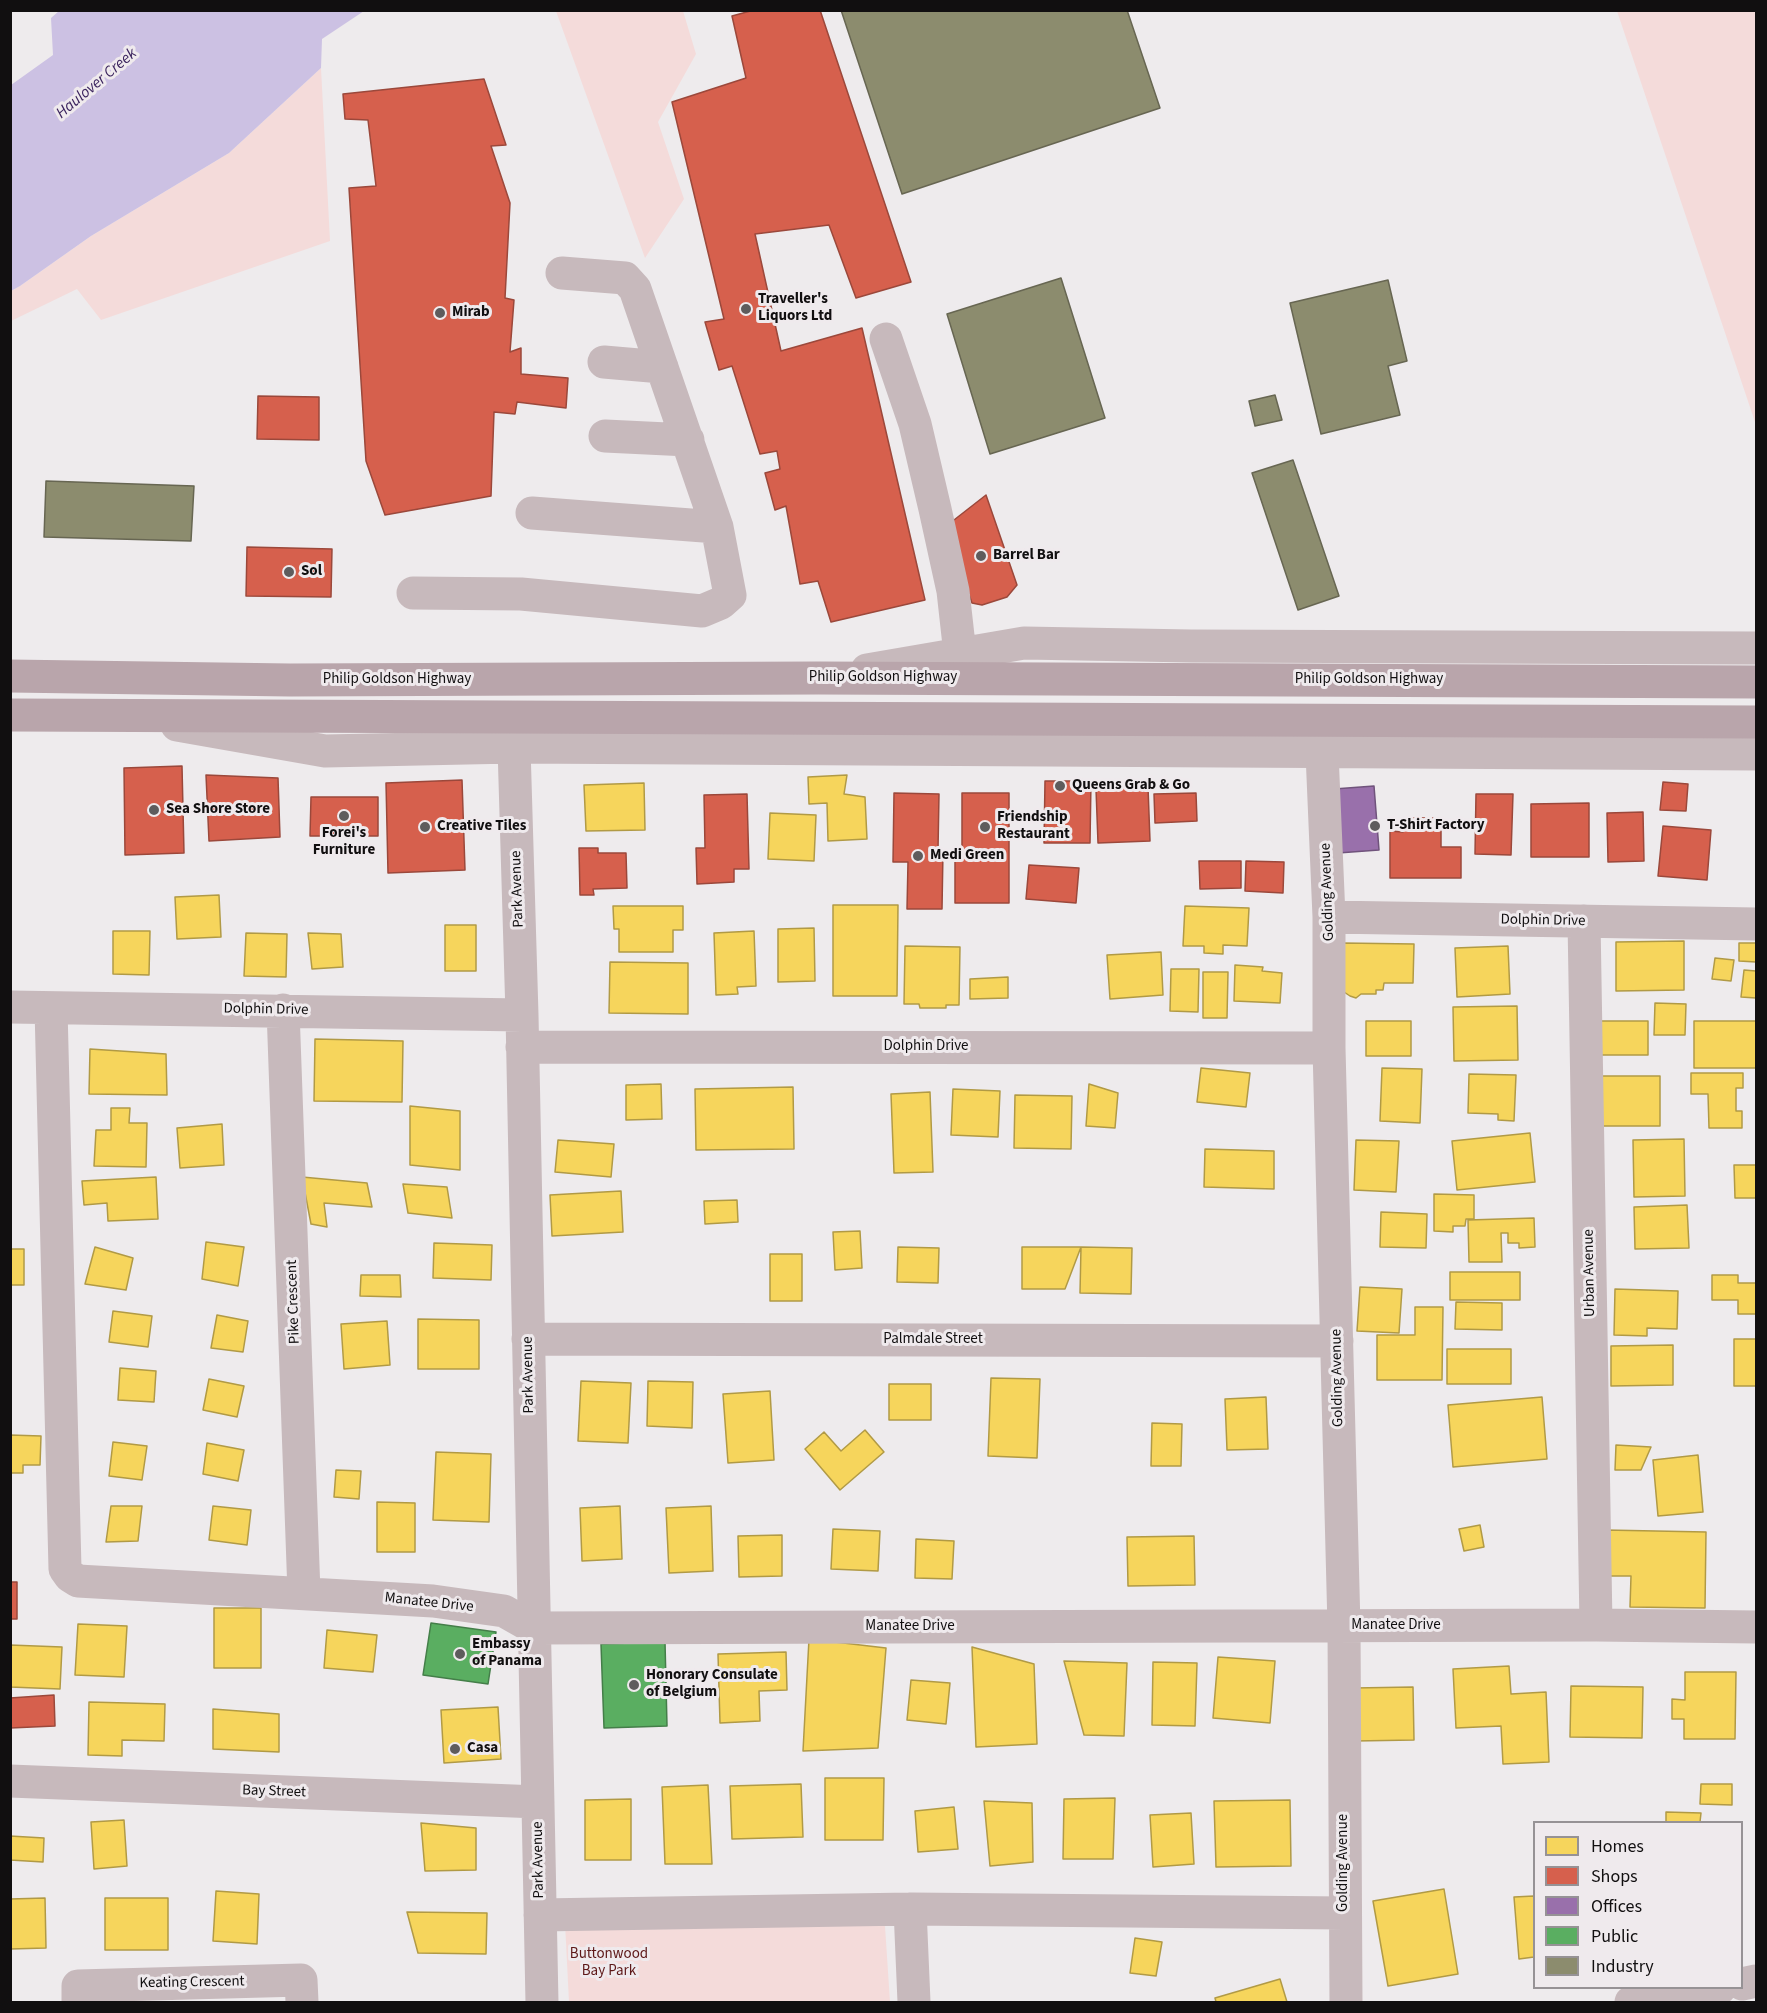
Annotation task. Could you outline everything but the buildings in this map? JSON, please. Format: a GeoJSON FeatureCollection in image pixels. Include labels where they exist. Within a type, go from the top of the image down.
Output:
{"type":"FeatureCollection","features":[{"type":"Feature","properties":{"kind":"main road","name":"Philip Goldson Highway"},"geometry":{"type":"LineString","coordinates":[[10,676],[290,680],[818,678],[1756,682]]}},
{"type":"Feature","properties":{"kind":"main road"},"geometry":{"type":"LineString","coordinates":[[10,715],[1756,722]]}},
{"type":"Feature","properties":{"kind":"street"},"geometry":{"type":"LineString","coordinates":[[412,593],[521,594],[702,611],[721,603],[730,595],[717,527],[635,289],[625,278],[562,273]]}},
{"type":"Feature","properties":{"kind":"street"},"geometry":{"type":"LineString","coordinates":[[886,339],[915,424],[953,591],[960,654]]}},
{"type":"Feature","properties":{"kind":"street"},"geometry":{"type":"LineString","coordinates":[[604,362],[662,367]]}},
{"type":"Feature","properties":{"kind":"street"},"geometry":{"type":"LineString","coordinates":[[605,436],[688,440]]}},
{"type":"Feature","properties":{"kind":"street"},"geometry":{"type":"LineString","coordinates":[[532,513],[717,527]]}},
{"type":"Feature","properties":{"kind":"street"},"geometry":{"type":"LineString","coordinates":[[818,678],[1024,643],[1756,648]]}},
{"type":"Feature","properties":{"kind":"street"},"geometry":{"type":"LineString","coordinates":[[122,715],[325,751],[514,747],[1756,754]]}},
{"type":"Feature","properties":{"kind":"street","name":"Park Avenue"},"geometry":{"type":"LineString","coordinates":[[514,747],[522,1015],[542,2002]]}},
{"type":"Feature","properties":{"kind":"street","name":"Golding Avenue"},"geometry":{"type":"LineString","coordinates":[[1322,753],[1329,917],[1329,1048],[1344,1627],[1346,2002]]}},
{"type":"Feature","properties":{"kind":"street","name":"Dolphin Drive"},"geometry":{"type":"LineString","coordinates":[[1329,917],[1756,924]]}},
{"type":"Feature","properties":{"kind":"street","name":"Urban Avenue"},"geometry":{"type":"LineString","coordinates":[[1584,921],[1596,1625]]}},
{"type":"Feature","properties":{"kind":"street","name":"Dolphin Drive"},"geometry":{"type":"LineString","coordinates":[[10,1007],[522,1015]]}},
{"type":"Feature","properties":{"kind":"street","name":"Manatee Drive"},"geometry":{"type":"LineString","coordinates":[[51,1008],[65,1569],[78,1581],[433,1601],[504,1611],[534,1628],[1596,1625],[1756,1627]]}},
{"type":"Feature","properties":{"kind":"street","name":"Pike Crescent"},"geometry":{"type":"LineString","coordinates":[[283,1010],[304,1593]]}},
{"type":"Feature","properties":{"kind":"street","name":"Dolphin Drive"},"geometry":{"type":"LineString","coordinates":[[522,1047],[1329,1048]]}},
{"type":"Feature","properties":{"kind":"street","name":"Palmdale Street"},"geometry":{"type":"LineString","coordinates":[[528,1339],[1337,1341]]}},
{"type":"Feature","properties":{"kind":"street","name":"Bay Street"},"geometry":{"type":"LineString","coordinates":[[10,1781],[537,1802]]}},
{"type":"Feature","properties":{"kind":"street"},"geometry":{"type":"LineString","coordinates":[[910,1909],[914,2002]]}},
{"type":"Feature","properties":{"kind":"street"},"geometry":{"type":"LineString","coordinates":[[540,1916],[910,1909],[1344,1913]]}},
{"type":"Feature","properties":{"kind":"street","name":"Keating Crescent"},"geometry":{"type":"LineString","coordinates":[[78,2002],[78,1986],[301,1980],[302,2002]]}},
{"type":"Feature","properties":{"kind":"street"},"geometry":{"type":"LineString","coordinates":[[1630,2002],[1714,1989]]}},
{"type":"Feature","properties":{"kind":"green space"},"geometry":{"type":"Polygon","coordinates":[[[556,11],[683,11],[696,54],[658,122],[684,199],[645,258],[556,11]]]}},
{"type":"Feature","properties":{"kind":"green space"},"geometry":{"type":"Polygon","coordinates":[[[1617,11],[1756,11],[1756,425],[1617,11]]]}},
{"type":"Feature","properties":{"kind":"green space"},"geometry":{"type":"Polygon","coordinates":[[[321,68],[330,241],[101,320],[77,289],[11,321],[11,291],[91,236],[229,153],[321,68]]]}},
{"type":"Feature","properties":{"kind":"green space","name":"Buttonwood Bay Park"},"geometry":{"type":"Polygon","coordinates":[[[565,1923],[885,1926],[890,2002],[569,2002],[565,1923]]]}},
{"type":"Feature","properties":{"kind":"water","name":"Haulover Creek"},"geometry":{"type":"Polygon","coordinates":[[[59,11],[364,11],[322,39],[321,68],[229,153],[91,236],[11,291],[11,85],[53,55],[51,18],[59,11]]]}},
{"type":"Feature","properties":{"kind":"place","name":"Traveller's Liquors Ltd"},"geometry":{"type":"Point","coordinates":[746,309]}},
{"type":"Feature","properties":{"kind":"place","name":"Mirab"},"geometry":{"type":"Point","coordinates":[440,313]}},
{"type":"Feature","properties":{"kind":"place","name":"Barrel Bar"},"geometry":{"type":"Point","coordinates":[981,556]}},
{"type":"Feature","properties":{"kind":"place","name":"Sol"},"geometry":{"type":"Point","coordinates":[289,572]}},
{"type":"Feature","properties":{"kind":"place","name":"Queens Grab & Go"},"geometry":{"type":"Point","coordinates":[1060,786]}},
{"type":"Feature","properties":{"kind":"place","name":"Sea Shore Store"},"geometry":{"type":"Point","coordinates":[154,810]}},
{"type":"Feature","properties":{"kind":"place","name":"Forei's Furniture"},"geometry":{"type":"Point","coordinates":[344,816]}},
{"type":"Feature","properties":{"kind":"place","name":"T-Shirt Factory"},"geometry":{"type":"Point","coordinates":[1375,826]}},
{"type":"Feature","properties":{"kind":"place","name":"Creative Tiles"},"geometry":{"type":"Point","coordinates":[425,827]}},
{"type":"Feature","properties":{"kind":"place","name":"Friendship Restaurant"},"geometry":{"type":"Point","coordinates":[985,827]}},
{"type":"Feature","properties":{"kind":"place","name":"Medi Green"},"geometry":{"type":"Point","coordinates":[918,856]}},
{"type":"Feature","properties":{"kind":"place","name":"Embassy of Panama"},"geometry":{"type":"Point","coordinates":[460,1654]}},
{"type":"Feature","properties":{"kind":"place","name":"Honorary Consulate of Belgium"},"geometry":{"type":"Point","coordinates":[634,1685]}},
{"type":"Feature","properties":{"kind":"place","name":"Casa"},"geometry":{"type":"Point","coordinates":[455,1749]}}]}
